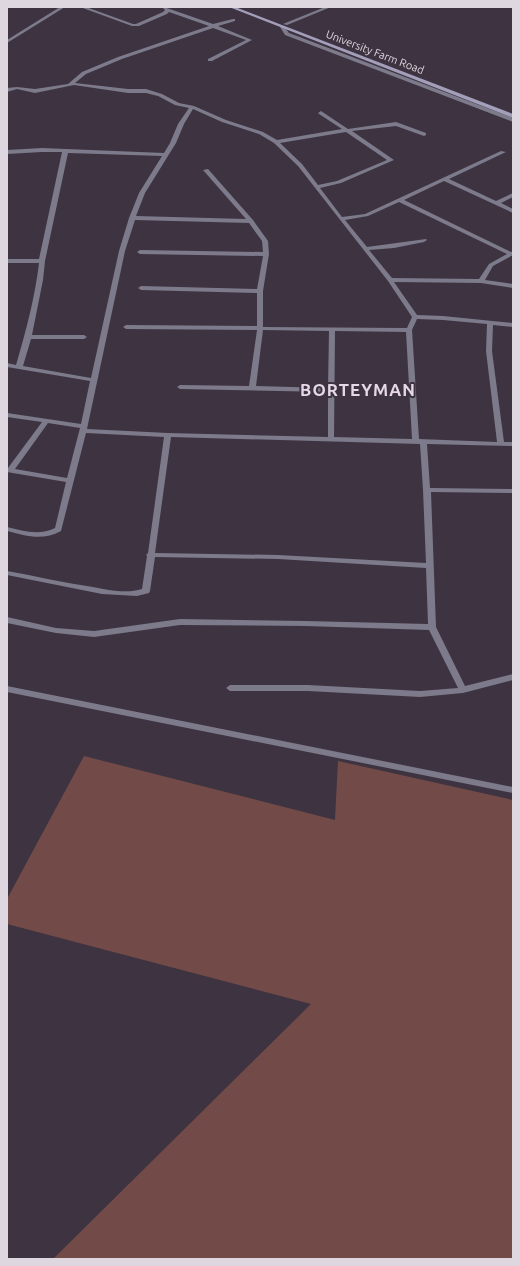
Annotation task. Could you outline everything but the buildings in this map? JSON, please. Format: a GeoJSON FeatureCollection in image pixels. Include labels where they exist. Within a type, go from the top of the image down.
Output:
{"type":"FeatureCollection","features":[{"type":"Feature","properties":{"kind":"street"},"geometry":{"type":"LineString","coordinates":[[7,42],[63,7]]}},
{"type":"Feature","properties":{"kind":"street"},"geometry":{"type":"LineString","coordinates":[[82,7],[132,25],[137,25],[166,8],[250,40],[210,60]]}},
{"type":"Feature","properties":{"kind":"street","name":"University Farm Road"},"geometry":{"type":"LineString","coordinates":[[231,7],[513,111]]}},
{"type":"Feature","properties":{"kind":"street","name":"University Farm Road"},"geometry":{"type":"LineString","coordinates":[[240,7],[284,26],[513,116]]}},
{"type":"Feature","properties":{"kind":"street"},"geometry":{"type":"LineString","coordinates":[[329,7],[284,26],[287,34],[513,120]]}},
{"type":"Feature","properties":{"kind":"street"},"geometry":{"type":"LineString","coordinates":[[70,84],[84,73],[120,58],[233,20]]}},
{"type":"Feature","properties":{"kind":"street"},"geometry":{"type":"LineString","coordinates":[[7,90],[17,88],[42,90],[70,84],[146,91],[160,95],[177,104],[192,107],[224,121],[261,134],[276,142],[300,165],[390,280],[415,317]]}},
{"type":"Feature","properties":{"kind":"street"},"geometry":{"type":"LineString","coordinates":[[7,529],[41,536],[51,534],[58,529],[84,428],[122,251],[132,218],[142,193],[165,156],[180,124],[192,107]]}},
{"type":"Feature","properties":{"kind":"street"},"geometry":{"type":"LineString","coordinates":[[316,187],[339,182],[391,160],[321,113]]}},
{"type":"Feature","properties":{"kind":"street"},"geometry":{"type":"LineString","coordinates":[[276,142],[396,124],[424,134]]}},
{"type":"Feature","properties":{"kind":"street"},"geometry":{"type":"LineString","coordinates":[[7,152],[42,150],[165,156]]}},
{"type":"Feature","properties":{"kind":"street"},"geometry":{"type":"LineString","coordinates":[[19,367],[28,338],[40,280],[42,261],[65,152]]}},
{"type":"Feature","properties":{"kind":"street"},"geometry":{"type":"LineString","coordinates":[[341,219],[366,215],[503,152]]}},
{"type":"Feature","properties":{"kind":"street"},"geometry":{"type":"LineString","coordinates":[[206,170],[251,221],[265,241],[266,254],[260,291],[260,328],[252,388]]}},
{"type":"Feature","properties":{"kind":"street"},"geometry":{"type":"LineString","coordinates":[[444,179],[513,211]]}},
{"type":"Feature","properties":{"kind":"street"},"geometry":{"type":"LineString","coordinates":[[497,203],[513,195]]}},
{"type":"Feature","properties":{"kind":"street"},"geometry":{"type":"LineString","coordinates":[[400,200],[512,253]]}},
{"type":"Feature","properties":{"kind":"street"},"geometry":{"type":"LineString","coordinates":[[132,218],[251,221]]}},
{"type":"Feature","properties":{"kind":"street"},"geometry":{"type":"LineString","coordinates":[[365,249],[394,246],[424,240]]}},
{"type":"Feature","properties":{"kind":"street"},"geometry":{"type":"LineString","coordinates":[[140,252],[266,254]]}},
{"type":"Feature","properties":{"kind":"street"},"geometry":{"type":"LineString","coordinates":[[481,281],[490,265],[512,253]]}},
{"type":"Feature","properties":{"kind":"street"},"geometry":{"type":"LineString","coordinates":[[7,261],[42,261]]}},
{"type":"Feature","properties":{"kind":"street"},"geometry":{"type":"LineString","coordinates":[[390,280],[481,281],[513,286]]}},
{"type":"Feature","properties":{"kind":"street"},"geometry":{"type":"LineString","coordinates":[[141,288],[260,291]]}},
{"type":"Feature","properties":{"kind":"street"},"geometry":{"type":"LineString","coordinates":[[415,317],[443,318],[513,325]]}},
{"type":"Feature","properties":{"kind":"street"},"geometry":{"type":"LineString","coordinates":[[415,317],[409,330],[419,442],[427,490],[432,627],[463,690]]}},
{"type":"Feature","properties":{"kind":"street"},"geometry":{"type":"LineString","coordinates":[[490,322],[489,351],[501,444]]}},
{"type":"Feature","properties":{"kind":"street"},"geometry":{"type":"LineString","coordinates":[[126,327],[409,330]]}},
{"type":"Feature","properties":{"kind":"street"},"geometry":{"type":"LineString","coordinates":[[331,439],[332,329]]}},
{"type":"Feature","properties":{"kind":"street"},"geometry":{"type":"LineString","coordinates":[[28,338],[84,336]]}},
{"type":"Feature","properties":{"kind":"street"},"geometry":{"type":"LineString","coordinates":[[7,365],[94,380]]}},
{"type":"Feature","properties":{"kind":"street"},"geometry":{"type":"LineString","coordinates":[[180,387],[332,390]]}},
{"type":"Feature","properties":{"kind":"street"},"geometry":{"type":"LineString","coordinates":[[7,415],[84,428],[168,436],[513,444]]}},
{"type":"Feature","properties":{"kind":"street"},"geometry":{"type":"LineString","coordinates":[[46,421],[9,470],[70,481]]}},
{"type":"Feature","properties":{"kind":"street"},"geometry":{"type":"LineString","coordinates":[[7,573],[105,592],[143,593],[147,588],[150,555],[168,436]]}},
{"type":"Feature","properties":{"kind":"street"},"geometry":{"type":"LineString","coordinates":[[427,490],[513,491]]}},
{"type":"Feature","properties":{"kind":"street"},"geometry":{"type":"LineString","coordinates":[[150,555],[278,557],[429,566]]}},
{"type":"Feature","properties":{"kind":"street"},"geometry":{"type":"LineString","coordinates":[[7,620],[81,634],[105,633],[152,624],[178,622],[432,627]]}},
{"type":"Feature","properties":{"kind":"street"},"geometry":{"type":"LineString","coordinates":[[230,688],[308,688],[420,694],[463,690],[513,677]]}},
{"type":"Feature","properties":{"kind":"street"},"geometry":{"type":"LineString","coordinates":[[7,689],[513,790]]}},
{"type":"Feature","properties":{"kind":"shaded area"},"geometry":{"type":"Polygon","coordinates":[[[84,756],[335,820],[338,761],[513,800],[513,1259],[53,1259],[311,1004],[7,924],[7,899],[84,756]]]}},
{"type":"Feature","properties":{"kind":"district","name":"BORTEYMAN"},"geometry":{"type":"Point","coordinates":[358,389]}}]}
